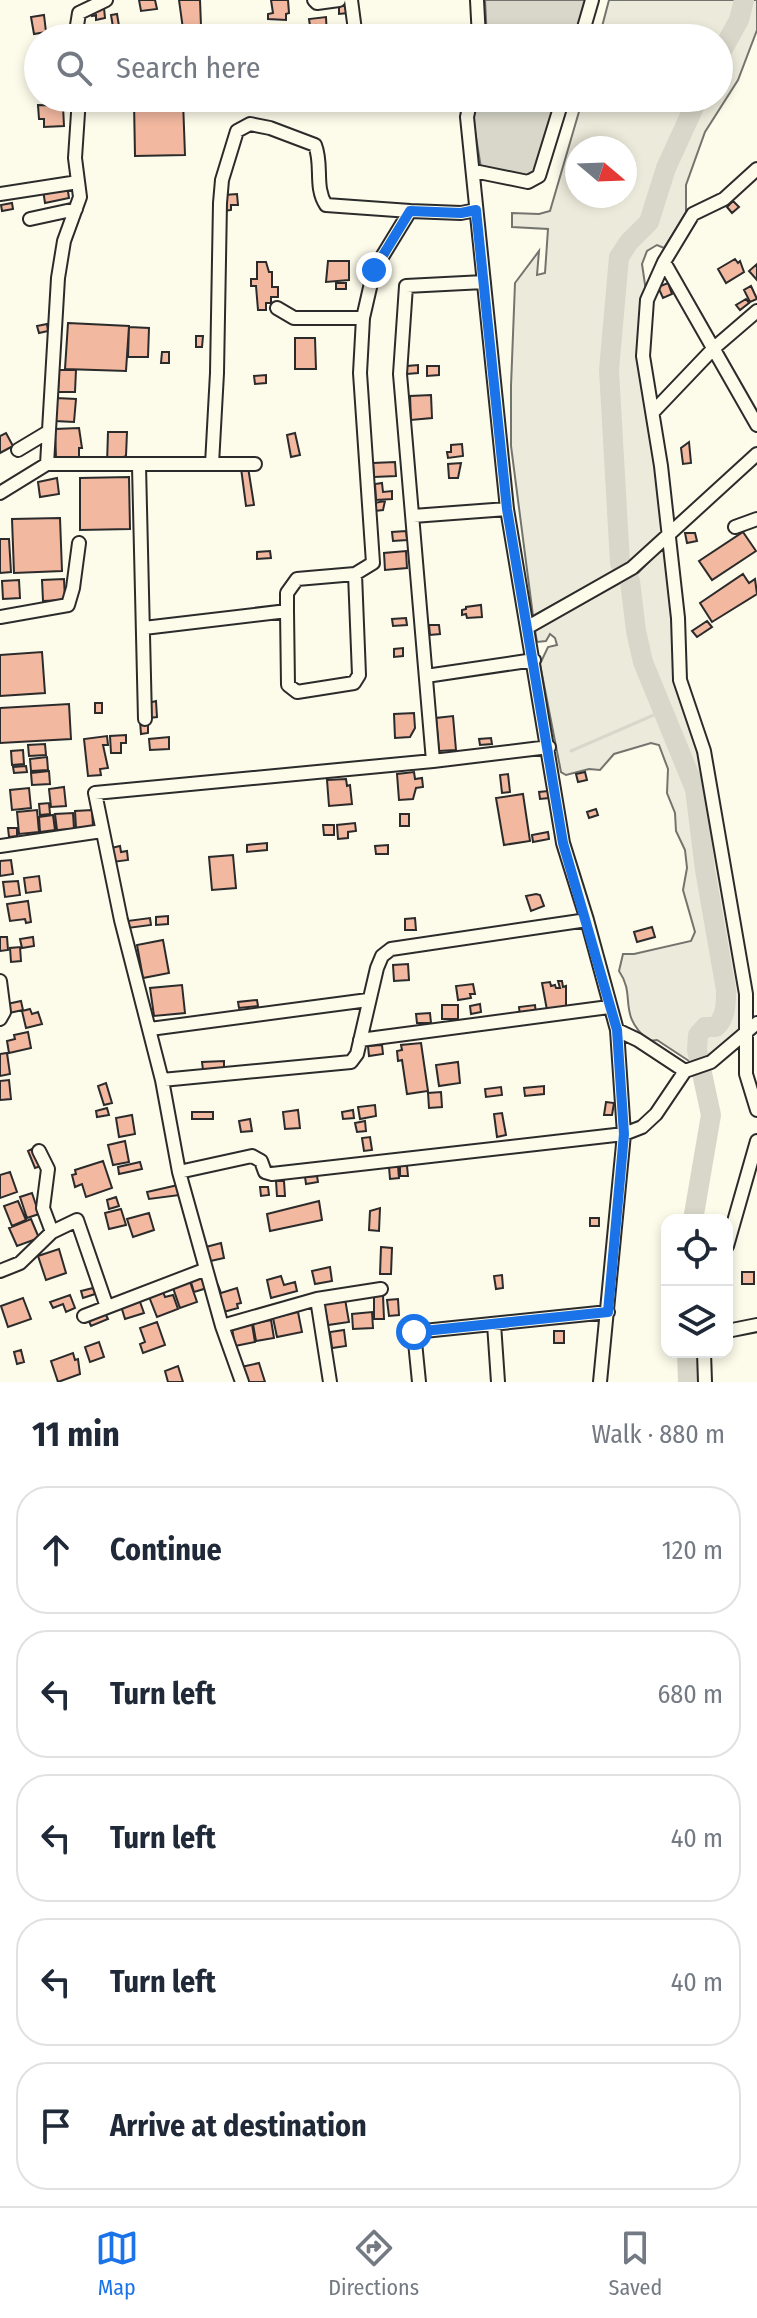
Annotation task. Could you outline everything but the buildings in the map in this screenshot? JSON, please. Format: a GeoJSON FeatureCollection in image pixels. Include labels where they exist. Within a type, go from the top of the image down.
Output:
{"type":"FeatureCollection","features":[{"type":"Feature","properties":{"kind":"street"},"geometry":{"type":"LineString","coordinates":[[77,24],[79,13],[106,0]]}},
{"type":"Feature","properties":{"kind":"street"},"geometry":{"type":"LineString","coordinates":[[314,0],[317,3],[339,0]]}},
{"type":"Feature","properties":{"kind":"street"},"geometry":{"type":"LineString","coordinates":[[351,0],[354,24]]}},
{"type":"Feature","properties":{"kind":"street"},"geometry":{"type":"LineString","coordinates":[[477,0],[478,24]]}},
{"type":"Feature","properties":{"kind":"street"},"geometry":{"type":"LineString","coordinates":[[585,24],[592,0]]}},
{"type":"Feature","properties":{"kind":"street"},"geometry":{"type":"LineString","coordinates":[[47,464],[58,278],[64,241],[80,197],[75,158],[78,112]]}},
{"type":"Feature","properties":{"kind":"street"},"geometry":{"type":"LineString","coordinates":[[468,112],[507,509],[563,843],[617,1030],[624,1134],[600,1382]]}},
{"type":"Feature","properties":{"kind":"street"},"geometry":{"type":"LineString","coordinates":[[474,171],[528,182],[539,176],[559,112]]}},
{"type":"Feature","properties":{"kind":"street"},"geometry":{"type":"LineString","coordinates":[[212,464],[220,203],[222,180],[237,131],[250,124],[315,145],[319,195],[326,205],[461,213],[476,210]]}},
{"type":"Feature","properties":{"kind":"street"},"geometry":{"type":"LineString","coordinates":[[757,169],[724,199],[693,214],[664,262],[647,300],[643,356],[653,412],[678,618],[680,680],[704,751],[746,994],[746,1074],[757,1110]]}},
{"type":"Feature","properties":{"kind":"street"},"geometry":{"type":"LineString","coordinates":[[0,194],[78,182]]}},
{"type":"Feature","properties":{"kind":"street"},"geometry":{"type":"LineString","coordinates":[[30,219],[76,209]]}},
{"type":"Feature","properties":{"kind":"street"},"geometry":{"type":"LineString","coordinates":[[355,574],[359,675],[354,683],[297,692],[288,685],[287,593],[297,579],[355,574],[373,563],[360,373],[363,318],[374,270],[410,211]]}},
{"type":"Feature","properties":{"kind":"street"},"geometry":{"type":"LineString","coordinates":[[664,262],[757,425]]}},
{"type":"Feature","properties":{"kind":"street"},"geometry":{"type":"LineString","coordinates":[[433,761],[400,374],[406,286],[484,282]]}},
{"type":"Feature","properties":{"kind":"street"},"geometry":{"type":"LineString","coordinates":[[277,308],[294,318],[363,318]]}},
{"type":"Feature","properties":{"kind":"street"},"geometry":{"type":"LineString","coordinates":[[653,412],[714,348],[757,311]]}},
{"type":"Feature","properties":{"kind":"street"},"geometry":{"type":"LineString","coordinates":[[18,450],[48,432]]}},
{"type":"Feature","properties":{"kind":"street"},"geometry":{"type":"LineString","coordinates":[[528,627],[632,568],[757,454]]}},
{"type":"Feature","properties":{"kind":"street"},"geometry":{"type":"LineString","coordinates":[[0,493],[47,464],[255,464]]}},
{"type":"Feature","properties":{"kind":"street"},"geometry":{"type":"LineString","coordinates":[[139,466],[145,719]]}},
{"type":"Feature","properties":{"kind":"street"},"geometry":{"type":"LineString","coordinates":[[413,516],[507,509]]}},
{"type":"Feature","properties":{"kind":"street"},"geometry":{"type":"LineString","coordinates":[[735,527],[757,519]]}},
{"type":"Feature","properties":{"kind":"street"},"geometry":{"type":"LineString","coordinates":[[0,617],[68,605],[79,543]]}},
{"type":"Feature","properties":{"kind":"street"},"geometry":{"type":"LineString","coordinates":[[144,628],[287,611]]}},
{"type":"Feature","properties":{"kind":"street"},"geometry":{"type":"LineString","coordinates":[[426,676],[534,660]]}},
{"type":"Feature","properties":{"kind":"street"},"geometry":{"type":"LineString","coordinates":[[242,1382],[204,1270],[179,1172],[162,1080],[95,793],[549,747]]}},
{"type":"Feature","properties":{"kind":"street"},"geometry":{"type":"LineString","coordinates":[[0,846],[102,831]]}},
{"type":"Feature","properties":{"kind":"street"},"geometry":{"type":"LineString","coordinates":[[162,1080],[351,1062],[357,1054],[368,1000],[382,956],[391,949],[587,920]]}},
{"type":"Feature","properties":{"kind":"street"},"geometry":{"type":"LineString","coordinates":[[0,981],[4,1012],[0,1019]]}},
{"type":"Feature","properties":{"kind":"street"},"geometry":{"type":"LineString","coordinates":[[150,1029],[368,1000]]}},
{"type":"Feature","properties":{"kind":"street"},"geometry":{"type":"LineString","coordinates":[[360,1040],[609,1007]]}},
{"type":"Feature","properties":{"kind":"street"},"geometry":{"type":"LineString","coordinates":[[179,1172],[252,1156],[261,1161],[265,1172],[272,1174],[624,1134],[642,1127],[656,1114],[689,1070],[711,1062],[757,1023]]}},
{"type":"Feature","properties":{"kind":"street"},"geometry":{"type":"LineString","coordinates":[[617,1030],[689,1070]]}},
{"type":"Feature","properties":{"kind":"street"},"geometry":{"type":"LineString","coordinates":[[733,1225],[757,1141]]}},
{"type":"Feature","properties":{"kind":"street"},"geometry":{"type":"LineString","coordinates":[[39,1151],[48,1169],[43,1208],[52,1232]]}},
{"type":"Feature","properties":{"kind":"street"},"geometry":{"type":"LineString","coordinates":[[0,1271],[20,1263],[52,1232],[77,1220],[107,1307]]}},
{"type":"Feature","properties":{"kind":"street"},"geometry":{"type":"LineString","coordinates":[[84,1316],[204,1270]]}},
{"type":"Feature","properties":{"kind":"street"},"geometry":{"type":"LineString","coordinates":[[222,1326],[317,1299],[381,1289]]}},
{"type":"Feature","properties":{"kind":"street"},"geometry":{"type":"LineString","coordinates":[[317,1299],[330,1382]]}},
{"type":"Feature","properties":{"kind":"street"},"geometry":{"type":"LineString","coordinates":[[419,1382],[414,1332],[608,1312]]}},
{"type":"Feature","properties":{"kind":"street"},"geometry":{"type":"LineString","coordinates":[[494,1324],[498,1382]]}},
{"type":"Feature","properties":{"kind":"street"},"geometry":{"type":"LineString","coordinates":[[733,1330],[757,1325]]}},
{"type":"Feature","properties":{"kind":"street"},"geometry":{"type":"LineString","coordinates":[[704,1358],[705,1382]]}},
{"type":"Feature","properties":{"kind":"shaded area"},"geometry":{"type":"Polygon","coordinates":[[[485,0],[588,0],[581,24],[486,24],[485,0]]]}},
{"type":"Feature","properties":{"kind":"shaded area"},"geometry":{"type":"Polygon","coordinates":[[[609,0],[757,0],[757,30],[733,88],[733,24],[603,24],[609,0]]]}},
{"type":"Feature","properties":{"kind":"shaded area"},"geometry":{"type":"Polygon","coordinates":[[[475,112],[555,112],[537,171],[526,175],[481,168],[473,119],[475,112]]]}},
{"type":"Feature","properties":{"kind":"shaded area"},"geometry":{"type":"Polygon","coordinates":[[[579,112],[718,112],[705,132],[686,185],[686,213],[664,248],[657,245],[647,251],[642,264],[646,291],[648,414],[663,532],[629,563],[533,616],[511,446],[511,386],[515,283],[539,251],[537,275],[545,273],[548,229],[512,227],[512,213],[539,214],[550,211],[565,160],[565,208],[637,208],[637,136],[572,136],[579,112]]]}},
{"type":"Feature","properties":{"kind":"shaded area"},"geometry":{"type":"Polygon","coordinates":[[[664,546],[676,682],[707,795],[740,993],[741,1031],[711,1056],[692,1063],[657,1040],[649,1041],[639,1031],[630,1013],[627,989],[619,971],[623,954],[691,941],[695,932],[683,890],[687,868],[685,850],[676,831],[675,813],[667,793],[668,769],[659,745],[651,743],[614,754],[600,770],[589,769],[566,775],[561,772],[540,664],[548,647],[557,645],[550,634],[546,641],[537,642],[535,630],[638,573],[664,546]]]}},
{"type":"Feature","properties":{"kind":"waterway"},"geometry":{"type":"LineString","coordinates":[[733,31],[744,0]]}},
{"type":"Feature","properties":{"kind":"waterway"},"geometry":{"type":"LineString","coordinates":[[692,112],[666,168],[649,222],[619,257],[609,370],[620,563],[630,581],[643,662],[695,789],[705,870],[726,990],[722,1019],[716,1027],[705,1027],[698,1035],[697,1050],[711,1115],[694,1214]]}},
{"type":"Feature","properties":{"kind":"waterway"},"geometry":{"type":"LineString","coordinates":[[571,751],[663,711]]}},
{"type":"Feature","properties":{"kind":"waterway"},"geometry":{"type":"LineString","coordinates":[[687,1358],[688,1382]]}},
{"type":"Feature","properties":{"kind":"route"},"geometry":{"type":"LineString","coordinates":[[374,270],[410,211],[461,213],[476,210],[507,509],[563,843],[617,1030],[624,1134],[608,1312],[414,1332]]}}]}
